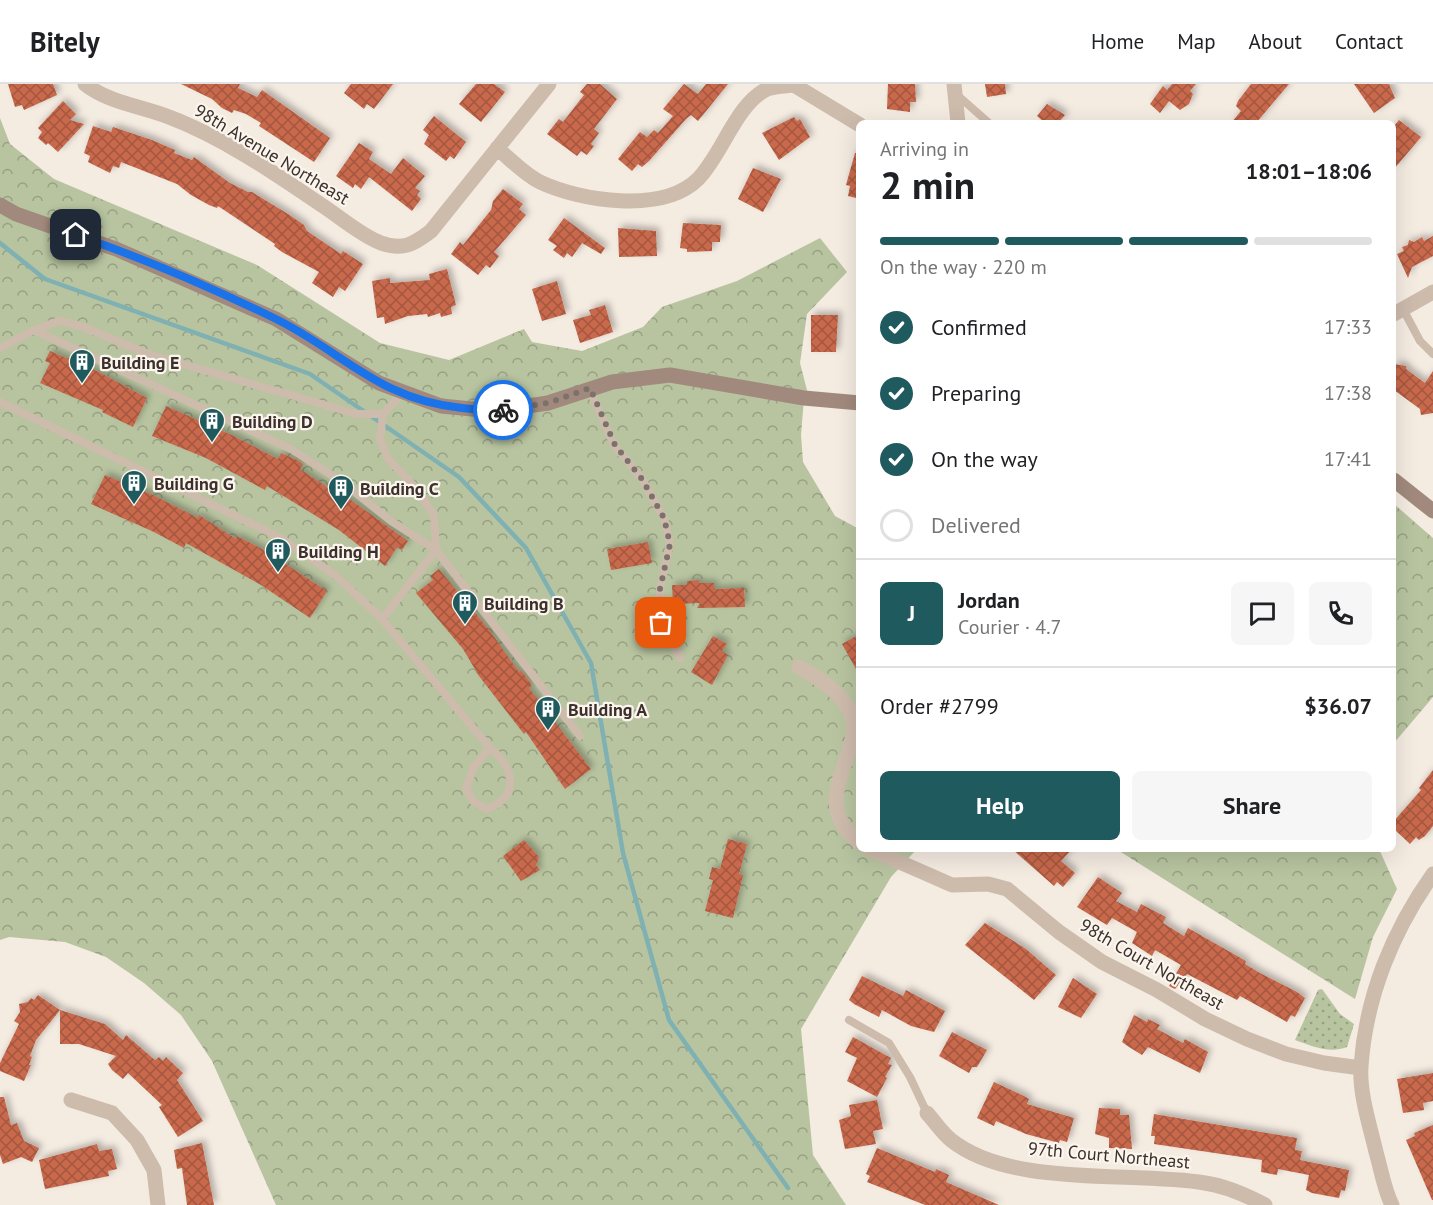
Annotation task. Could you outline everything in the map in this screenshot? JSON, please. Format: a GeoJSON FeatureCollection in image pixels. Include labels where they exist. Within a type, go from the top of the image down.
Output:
{"type":"FeatureCollection","features":[{"type":"Feature","properties":{"kind":"main road"},"geometry":{"type":"LineString","coordinates":[[0,205],[16,214],[116,249],[276,319],[352,368],[402,394],[441,406],[493,411],[548,403],[590,388],[642,376],[670,375],[804,398],[856,403]]}},
{"type":"Feature","properties":{"kind":"main road"},"geometry":{"type":"LineString","coordinates":[[1396,482],[1433,511]]}},
{"type":"Feature","properties":{"kind":"street","name":"98th Avenue Northeast"},"geometry":{"type":"LineString","coordinates":[[85,84],[95,92],[169,117],[198,130],[303,192],[380,243],[405,247],[414,244],[431,231],[497,148]]}},
{"type":"Feature","properties":{"kind":"street"},"geometry":{"type":"LineString","coordinates":[[549,84],[497,148],[537,181],[552,187],[609,199],[646,201],[671,195],[697,180],[748,105],[768,89],[794,85],[856,123]]}},
{"type":"Feature","properties":{"kind":"street"},"geometry":{"type":"LineString","coordinates":[[955,89],[958,120]]}},
{"type":"Feature","properties":{"kind":"street"},"geometry":{"type":"LineString","coordinates":[[1398,311],[1433,292]]}},
{"type":"Feature","properties":{"kind":"street"},"geometry":{"type":"LineString","coordinates":[[799,667],[825,682],[849,709],[855,743],[839,775],[835,809],[845,828],[856,839]]}},
{"type":"Feature","properties":{"kind":"street","name":"98th Court Northeast"},"geometry":{"type":"LineString","coordinates":[[877,852],[952,885],[988,884],[1007,889],[1059,932],[1102,962],[1157,990],[1205,1019],[1247,1039],[1286,1054],[1324,1064],[1361,1068]]}},
{"type":"Feature","properties":{"kind":"street"},"geometry":{"type":"LineString","coordinates":[[1392,1205],[1371,1129],[1361,1068],[1378,980],[1394,938],[1413,901],[1433,874]]}},
{"type":"Feature","properties":{"kind":"street"},"geometry":{"type":"LineString","coordinates":[[70,1100],[112,1113],[137,1140],[154,1170],[158,1205]]}},
{"type":"Feature","properties":{"kind":"street","name":"97th Court Northeast"},"geometry":{"type":"LineString","coordinates":[[927,1113],[951,1140],[997,1163],[1037,1171],[1206,1183],[1243,1194],[1265,1205]]}},
{"type":"Feature","properties":{"kind":"lane"},"geometry":{"type":"LineString","coordinates":[[955,89],[986,120]]}},
{"type":"Feature","properties":{"kind":"lane"},"geometry":{"type":"LineString","coordinates":[[1398,311],[1420,341],[1433,354]]}},
{"type":"Feature","properties":{"kind":"lane"},"geometry":{"type":"LineString","coordinates":[[0,348],[34,330],[59,321],[81,326],[148,354],[356,414],[383,414]]}},
{"type":"Feature","properties":{"kind":"lane"},"geometry":{"type":"LineString","coordinates":[[34,330],[291,449],[341,481],[391,521],[436,550],[580,736]]}},
{"type":"Feature","properties":{"kind":"lane"},"geometry":{"type":"LineString","coordinates":[[590,388],[615,445],[642,479],[664,518],[670,544],[660,589],[661,623],[680,658]]}},
{"type":"Feature","properties":{"kind":"lane"},"geometry":{"type":"LineString","coordinates":[[382,619],[436,550],[434,516],[417,490],[388,459],[380,440],[383,414],[402,394]]}},
{"type":"Feature","properties":{"kind":"lane"},"geometry":{"type":"LineString","coordinates":[[0,402],[279,537],[335,575],[382,619],[490,748],[500,756],[511,778],[509,794],[498,805],[486,809],[474,802],[466,789],[474,766],[490,748]]}},
{"type":"Feature","properties":{"kind":"lane"},"geometry":{"type":"LineString","coordinates":[[849,1020],[889,1043],[910,1077],[927,1113]]}},
{"type":"Feature","properties":{"kind":"green space"},"geometry":{"type":"Polygon","coordinates":[[[0,118],[10,144],[54,179],[257,265],[380,343],[449,360],[524,329],[532,342],[582,351],[643,327],[662,307],[737,281],[820,238],[847,272],[807,314],[800,363],[809,398],[804,398],[801,435],[803,462],[835,516],[856,527],[856,852],[914,852],[891,877],[801,1029],[813,1155],[846,1205],[276,1205],[212,1061],[181,1015],[144,983],[106,957],[65,942],[9,937],[0,940],[0,118]]]}},
{"type":"Feature","properties":{"kind":"green space"},"geometry":{"type":"Polygon","coordinates":[[[1396,506],[1433,538],[1433,697],[1396,741],[1396,506]]]}},
{"type":"Feature","properties":{"kind":"green space"},"geometry":{"type":"Polygon","coordinates":[[[1121,852],[1380,852],[1397,889],[1373,937],[1355,999],[1121,852]]]}},
{"type":"Feature","properties":{"kind":"green space"},"geometry":{"type":"Polygon","coordinates":[[[1322,989],[1340,1014],[1354,1024],[1347,1047],[1334,1050],[1314,1047],[1295,1040],[1318,990],[1322,989]]]}},
{"type":"Feature","properties":{"kind":"building"},"geometry":{"type":"Polygon","coordinates":[[[8,84],[53,84],[57,95],[24,110],[22,105],[15,107],[8,84]]]}},
{"type":"Feature","properties":{"kind":"building"},"geometry":{"type":"Polygon","coordinates":[[[181,84],[240,84],[238,88],[257,97],[262,90],[330,138],[314,162],[259,126],[261,123],[246,114],[234,110],[232,113],[212,99],[181,84]]]}},
{"type":"Feature","properties":{"kind":"building"},"geometry":{"type":"Polygon","coordinates":[[[351,84],[393,84],[374,109],[367,104],[364,109],[344,93],[351,84]]]}},
{"type":"Feature","properties":{"kind":"building"},"geometry":{"type":"Polygon","coordinates":[[[476,84],[494,84],[505,92],[481,122],[459,104],[476,84]]]}},
{"type":"Feature","properties":{"kind":"building"},"geometry":{"type":"Polygon","coordinates":[[[587,84],[600,84],[617,99],[594,129],[599,133],[591,144],[594,146],[587,155],[581,151],[577,156],[547,134],[559,119],[563,122],[584,95],[580,92],[587,84]]]}},
{"type":"Feature","properties":{"kind":"building"},"geometry":{"type":"Polygon","coordinates":[[[684,84],[698,94],[706,84],[728,84],[698,121],[691,115],[649,161],[642,167],[638,164],[632,171],[618,159],[640,132],[647,137],[654,130],[658,133],[673,116],[663,109],[684,84]]]}},
{"type":"Feature","properties":{"kind":"building"},"geometry":{"type":"Polygon","coordinates":[[[888,84],[915,84],[916,102],[910,102],[910,112],[887,109],[888,84]]]}},
{"type":"Feature","properties":{"kind":"building"},"geometry":{"type":"Polygon","coordinates":[[[985,84],[1005,84],[1006,94],[987,97],[985,84]]]}},
{"type":"Feature","properties":{"kind":"building"},"geometry":{"type":"Polygon","coordinates":[[[1172,84],[1196,84],[1190,91],[1193,94],[1189,104],[1180,110],[1169,101],[1160,113],[1150,104],[1163,86],[1167,90],[1172,84]]]}},
{"type":"Feature","properties":{"kind":"building"},"geometry":{"type":"Polygon","coordinates":[[[1251,84],[1289,84],[1259,120],[1234,120],[1241,111],[1236,106],[1251,84]]]}},
{"type":"Feature","properties":{"kind":"building"},"geometry":{"type":"Polygon","coordinates":[[[1354,84],[1389,84],[1395,98],[1374,113],[1354,84]]]}},
{"type":"Feature","properties":{"kind":"building"},"geometry":{"type":"Polygon","coordinates":[[[63,101],[76,114],[70,120],[84,124],[58,152],[38,138],[42,132],[38,128],[63,101]]]}},
{"type":"Feature","properties":{"kind":"building"},"geometry":{"type":"Polygon","coordinates":[[[1047,104],[1065,115],[1061,120],[1042,120],[1037,116],[1047,104]]]}},
{"type":"Feature","properties":{"kind":"building"},"geometry":{"type":"Polygon","coordinates":[[[434,116],[466,142],[454,159],[450,156],[446,161],[424,144],[429,135],[423,130],[434,116]]]}},
{"type":"Feature","properties":{"kind":"building"},"geometry":{"type":"Polygon","coordinates":[[[794,117],[797,121],[800,119],[810,137],[779,160],[762,133],[794,117]]]}},
{"type":"Feature","properties":{"kind":"building"},"geometry":{"type":"Polygon","coordinates":[[[1399,120],[1421,137],[1396,167],[1396,124],[1399,120]]]}},
{"type":"Feature","properties":{"kind":"building"},"geometry":{"type":"Polygon","coordinates":[[[93,126],[111,132],[113,127],[152,140],[192,160],[194,157],[230,183],[252,192],[288,214],[304,225],[307,231],[341,254],[343,251],[363,264],[345,291],[339,287],[333,297],[312,283],[319,272],[282,252],[274,246],[275,244],[218,206],[217,208],[209,205],[177,184],[121,162],[119,168],[113,166],[110,173],[88,162],[90,156],[84,153],[93,126]]]}},
{"type":"Feature","properties":{"kind":"building"},"geometry":{"type":"Polygon","coordinates":[[[359,143],[373,152],[369,159],[391,174],[403,158],[425,176],[415,188],[420,191],[417,195],[421,199],[412,211],[369,177],[361,189],[355,184],[353,188],[336,176],[359,143]]]}},
{"type":"Feature","properties":{"kind":"building"},"geometry":{"type":"Polygon","coordinates":[[[856,153],[856,198],[848,196],[850,186],[846,185],[856,153]]]}},
{"type":"Feature","properties":{"kind":"building"},"geometry":{"type":"Polygon","coordinates":[[[753,168],[781,179],[763,212],[738,199],[753,168]]]}},
{"type":"Feature","properties":{"kind":"building"},"geometry":{"type":"Polygon","coordinates":[[[503,189],[523,204],[519,209],[526,215],[494,252],[499,256],[490,268],[486,265],[478,275],[451,254],[460,242],[463,245],[491,210],[493,201],[503,189]]]}},
{"type":"Feature","properties":{"kind":"building"},"geometry":{"type":"Polygon","coordinates":[[[564,218],[605,248],[601,254],[582,243],[572,257],[567,253],[564,258],[553,250],[557,246],[548,240],[564,218]]]}},
{"type":"Feature","properties":{"kind":"building"},"geometry":{"type":"Polygon","coordinates":[[[683,223],[721,225],[720,242],[712,242],[712,251],[687,252],[687,249],[680,248],[683,223]]]}},
{"type":"Feature","properties":{"kind":"building"},"geometry":{"type":"Polygon","coordinates":[[[618,228],[656,231],[657,256],[619,257],[618,228]]]}},
{"type":"Feature","properties":{"kind":"building"},"geometry":{"type":"Polygon","coordinates":[[[1433,236],[1433,256],[1412,267],[1408,278],[1397,254],[1404,251],[1402,247],[1408,245],[1409,240],[1414,242],[1422,237],[1424,241],[1433,236]]]}},
{"type":"Feature","properties":{"kind":"building"},"geometry":{"type":"Polygon","coordinates":[[[447,269],[456,305],[451,307],[452,314],[441,317],[440,313],[428,317],[427,314],[408,316],[385,324],[384,317],[377,318],[372,281],[390,278],[390,283],[430,280],[429,274],[447,269]]]}},
{"type":"Feature","properties":{"kind":"building"},"geometry":{"type":"Polygon","coordinates":[[[557,281],[566,314],[542,321],[532,289],[557,281]]]}},
{"type":"Feature","properties":{"kind":"building"},"geometry":{"type":"Polygon","coordinates":[[[605,305],[613,332],[580,343],[573,320],[591,315],[589,310],[605,305]]]}},
{"type":"Feature","properties":{"kind":"building"},"geometry":{"type":"Polygon","coordinates":[[[811,315],[838,315],[836,352],[811,352],[811,315]]]}},
{"type":"Feature","properties":{"kind":"building","name":"Building E"},"geometry":{"type":"Polygon","coordinates":[[[50,351],[99,372],[147,398],[133,427],[102,412],[103,410],[40,383],[50,363],[45,361],[50,351]]]}},
{"type":"Feature","properties":{"kind":"building"},"geometry":{"type":"Polygon","coordinates":[[[1396,364],[1406,366],[1406,369],[1425,383],[1433,371],[1433,413],[1421,415],[1420,409],[1396,391],[1396,364]]]}},
{"type":"Feature","properties":{"kind":"building"},"geometry":{"type":"Polygon","coordinates":[[[166,406],[234,436],[278,459],[281,453],[297,460],[303,464],[300,469],[333,491],[344,495],[408,541],[402,550],[397,547],[385,566],[339,530],[267,486],[265,490],[206,458],[152,436],[166,406]]]}},
{"type":"Feature","properties":{"kind":"building"},"geometry":{"type":"Polygon","coordinates":[[[105,475],[153,495],[198,518],[199,515],[236,539],[237,536],[264,550],[327,591],[310,618],[261,585],[186,543],[184,548],[91,504],[105,475]]]}},
{"type":"Feature","properties":{"kind":"building"},"geometry":{"type":"Polygon","coordinates":[[[648,542],[652,563],[611,570],[607,549],[648,542]]]}},
{"type":"Feature","properties":{"kind":"building"},"geometry":{"type":"Polygon","coordinates":[[[439,569],[490,631],[519,672],[521,670],[532,685],[529,688],[591,769],[565,789],[526,732],[524,734],[479,676],[463,649],[416,593],[433,580],[430,576],[439,569]]]}},
{"type":"Feature","properties":{"kind":"building"},"geometry":{"type":"Polygon","coordinates":[[[699,580],[699,583],[714,583],[714,589],[744,588],[745,607],[697,608],[700,603],[673,604],[672,585],[687,585],[687,581],[699,580]]]}},
{"type":"Feature","properties":{"kind":"building"},"geometry":{"type":"Polygon","coordinates":[[[713,636],[727,644],[722,651],[728,655],[712,685],[691,672],[713,636]]]}},
{"type":"Feature","properties":{"kind":"building"},"geometry":{"type":"Polygon","coordinates":[[[856,636],[856,669],[842,644],[856,636]]]}},
{"type":"Feature","properties":{"kind":"building"},"geometry":{"type":"Polygon","coordinates":[[[1433,770],[1433,826],[1425,836],[1419,840],[1416,837],[1410,844],[1396,831],[1396,819],[1421,790],[1419,788],[1433,770]]]}},
{"type":"Feature","properties":{"kind":"building"},"geometry":{"type":"Polygon","coordinates":[[[728,839],[747,844],[739,874],[743,875],[733,918],[705,911],[713,880],[709,879],[712,867],[720,869],[728,839]]]}},
{"type":"Feature","properties":{"kind":"building"},"geometry":{"type":"Polygon","coordinates":[[[524,840],[539,857],[536,865],[540,870],[521,881],[503,856],[524,840]]]}},
{"type":"Feature","properties":{"kind":"building"},"geometry":{"type":"Polygon","coordinates":[[[1015,852],[1069,852],[1061,861],[1075,873],[1063,887],[1057,882],[1054,886],[1015,852]]]}},
{"type":"Feature","properties":{"kind":"building"},"geometry":{"type":"Polygon","coordinates":[[[1098,877],[1122,893],[1116,901],[1137,912],[1141,904],[1166,917],[1163,923],[1184,936],[1188,928],[1246,961],[1245,964],[1260,973],[1297,992],[1305,998],[1295,1017],[1291,1015],[1287,1022],[1240,996],[1237,1000],[1187,974],[1175,989],[1169,986],[1181,965],[1155,950],[1152,956],[1132,943],[1137,932],[1112,918],[1107,925],[1077,907],[1098,877]]]}},
{"type":"Feature","properties":{"kind":"building"},"geometry":{"type":"Polygon","coordinates":[[[985,923],[1026,949],[1056,975],[1034,1000],[965,945],[985,923]]]}},
{"type":"Feature","properties":{"kind":"building"},"geometry":{"type":"Polygon","coordinates":[[[862,976],[903,996],[906,990],[945,1011],[934,1032],[911,1026],[882,1010],[879,1017],[854,1004],[849,1000],[862,976]]]}},
{"type":"Feature","properties":{"kind":"building"},"geometry":{"type":"Polygon","coordinates":[[[1073,978],[1097,994],[1081,1018],[1058,1007],[1073,978]]]}},
{"type":"Feature","properties":{"kind":"building"},"geometry":{"type":"Polygon","coordinates":[[[38,995],[60,1010],[36,1040],[30,1056],[32,1057],[29,1065],[31,1065],[24,1081],[0,1071],[0,1063],[19,1024],[14,1021],[20,1012],[19,1004],[28,1002],[31,998],[34,1000],[38,995]]]}},
{"type":"Feature","properties":{"kind":"building"},"geometry":{"type":"Polygon","coordinates":[[[60,1010],[105,1024],[123,1040],[126,1035],[155,1060],[159,1057],[163,1061],[166,1057],[183,1073],[177,1080],[203,1121],[178,1137],[159,1107],[162,1105],[128,1073],[123,1079],[112,1070],[108,1064],[116,1056],[79,1044],[60,1044],[60,1010]]]}},
{"type":"Feature","properties":{"kind":"building"},"geometry":{"type":"Polygon","coordinates":[[[1134,1015],[1147,1022],[1148,1019],[1160,1025],[1157,1029],[1183,1043],[1185,1039],[1208,1052],[1200,1073],[1148,1047],[1142,1055],[1122,1042],[1134,1015]]]}},
{"type":"Feature","properties":{"kind":"building"},"geometry":{"type":"Polygon","coordinates":[[[952,1032],[987,1050],[977,1067],[972,1067],[969,1073],[939,1056],[952,1032]]]}},
{"type":"Feature","properties":{"kind":"building"},"geometry":{"type":"Polygon","coordinates":[[[853,1037],[891,1058],[888,1064],[892,1065],[877,1097],[847,1081],[857,1058],[845,1052],[853,1037]]]}},
{"type":"Feature","properties":{"kind":"building"},"geometry":{"type":"Polygon","coordinates":[[[1433,1073],[1433,1101],[1423,1103],[1424,1110],[1403,1113],[1397,1079],[1433,1073]]]}},
{"type":"Feature","properties":{"kind":"building"},"geometry":{"type":"Polygon","coordinates":[[[994,1082],[1029,1099],[1027,1104],[1074,1118],[1067,1142],[1060,1140],[1059,1143],[1026,1134],[996,1121],[994,1126],[977,1118],[994,1082]]]}},
{"type":"Feature","properties":{"kind":"building"},"geometry":{"type":"Polygon","coordinates":[[[0,1097],[4,1097],[11,1125],[17,1123],[24,1141],[39,1148],[32,1162],[21,1157],[3,1164],[0,1155],[0,1097]]]}},
{"type":"Feature","properties":{"kind":"building"},"geometry":{"type":"Polygon","coordinates":[[[877,1100],[883,1129],[873,1131],[876,1144],[845,1149],[839,1120],[851,1116],[849,1105],[877,1100]]]}},
{"type":"Feature","properties":{"kind":"building"},"geometry":{"type":"Polygon","coordinates":[[[1099,1108],[1120,1109],[1120,1115],[1129,1115],[1132,1149],[1109,1148],[1109,1138],[1095,1134],[1099,1108]]]}},
{"type":"Feature","properties":{"kind":"building"},"geometry":{"type":"Polygon","coordinates":[[[1154,1114],[1297,1138],[1295,1150],[1302,1151],[1300,1160],[1349,1170],[1345,1191],[1341,1190],[1339,1198],[1312,1193],[1306,1190],[1309,1175],[1278,1169],[1277,1175],[1261,1172],[1262,1160],[1154,1144],[1155,1136],[1151,1136],[1154,1114]]]}},
{"type":"Feature","properties":{"kind":"building"},"geometry":{"type":"Polygon","coordinates":[[[1433,1125],[1432,1200],[1406,1140],[1415,1136],[1414,1133],[1433,1125]]]}},
{"type":"Feature","properties":{"kind":"building"},"geometry":{"type":"Polygon","coordinates":[[[202,1143],[214,1205],[187,1205],[182,1168],[177,1169],[174,1150],[202,1143]]]}},
{"type":"Feature","properties":{"kind":"building"},"geometry":{"type":"Polygon","coordinates":[[[97,1144],[99,1151],[112,1149],[117,1169],[108,1171],[109,1176],[45,1189],[39,1160],[97,1144]]]}},
{"type":"Feature","properties":{"kind":"building"},"geometry":{"type":"Polygon","coordinates":[[[877,1148],[935,1172],[936,1169],[949,1175],[946,1182],[999,1205],[925,1205],[867,1182],[870,1176],[866,1174],[877,1148]]]}},
{"type":"Feature","properties":{"kind":"waterway"},"geometry":{"type":"LineString","coordinates":[[0,243],[45,279],[310,374],[459,477],[526,548],[591,663],[623,853],[669,1020],[788,1188]]}},
{"type":"Feature","properties":{"kind":"way so far"},"geometry":{"type":"LineString","coordinates":[[503,410],[548,403],[590,388],[598,411],[615,445],[642,479],[664,518],[670,544],[660,589],[661,623]]}},
{"type":"Feature","properties":{"kind":"place","name":"Building E"},"geometry":{"type":"Point","coordinates":[82,385]}},
{"type":"Feature","properties":{"kind":"place","name":"Building D"},"geometry":{"type":"Point","coordinates":[212,444]}},
{"type":"Feature","properties":{"kind":"place","name":"Building G"},"geometry":{"type":"Point","coordinates":[134,506]}},
{"type":"Feature","properties":{"kind":"place","name":"Building C"},"geometry":{"type":"Point","coordinates":[341,511]}},
{"type":"Feature","properties":{"kind":"place","name":"Building H"},"geometry":{"type":"Point","coordinates":[278,574]}},
{"type":"Feature","properties":{"kind":"place","name":"Building B"},"geometry":{"type":"Point","coordinates":[465,626]}},
{"type":"Feature","properties":{"kind":"place","name":"Building A"},"geometry":{"type":"Point","coordinates":[548,732]}},
{"type":"Feature","properties":{"kind":"route"},"geometry":{"type":"LineString","coordinates":[[76,235],[116,249],[276,319],[352,368],[402,394],[441,406],[503,410]]}}]}
